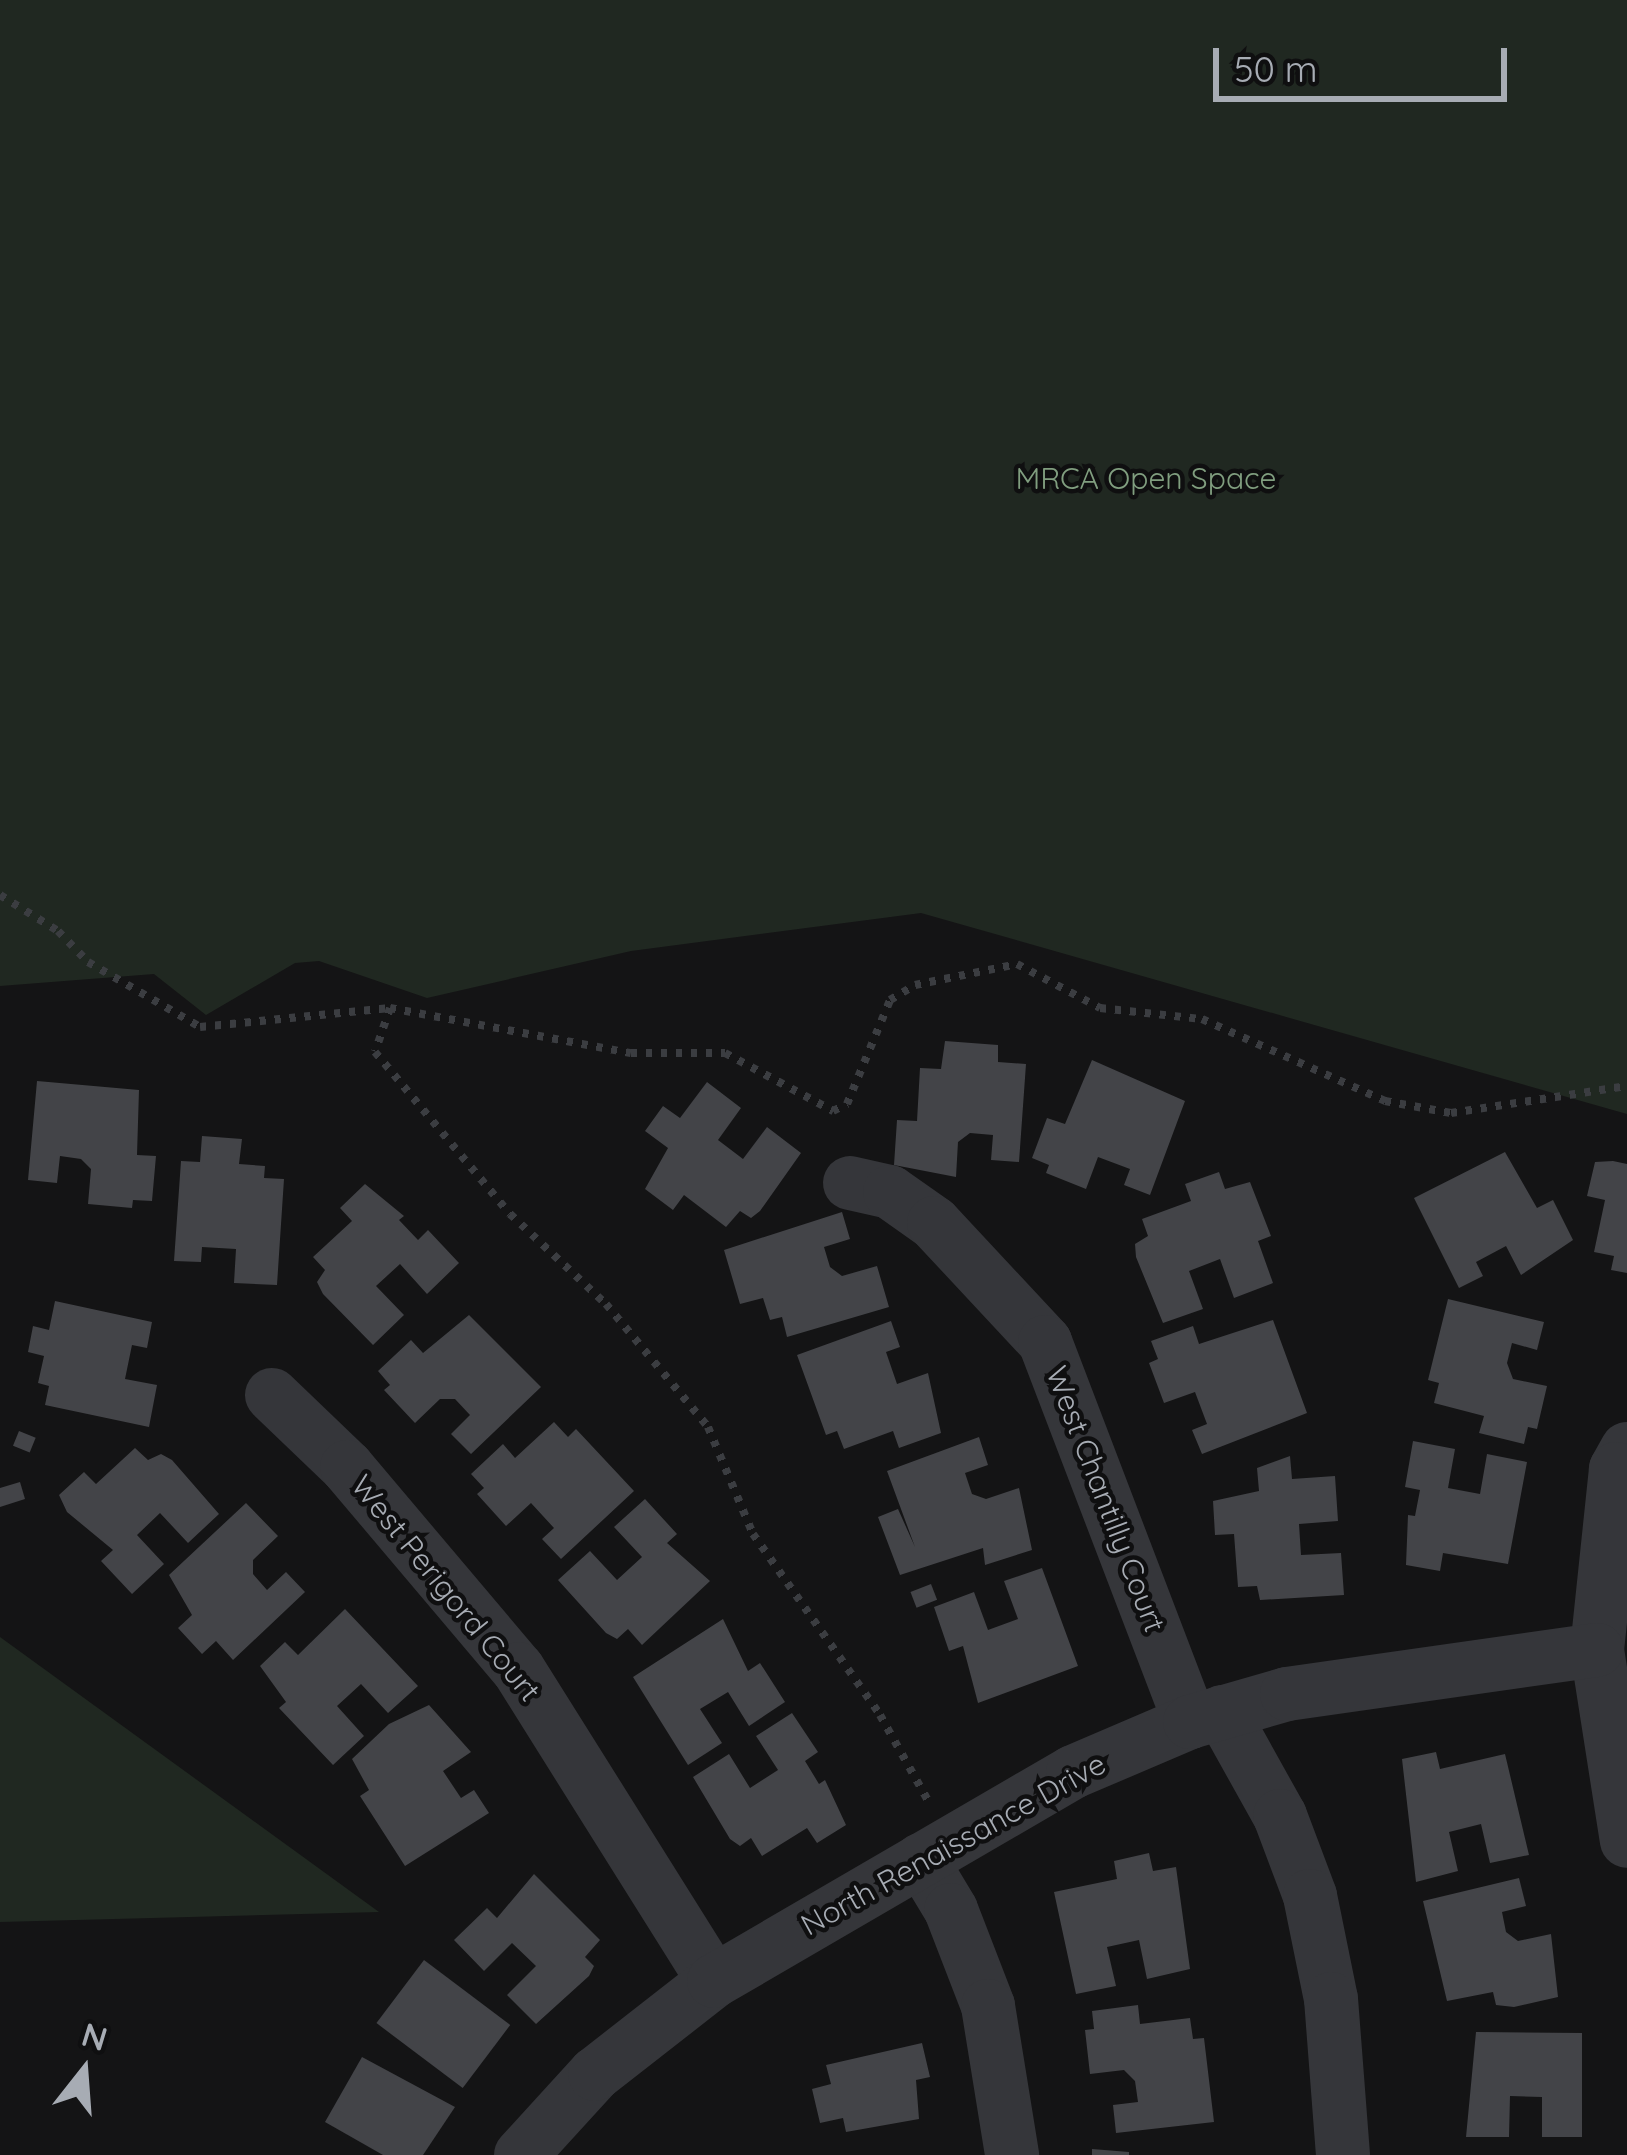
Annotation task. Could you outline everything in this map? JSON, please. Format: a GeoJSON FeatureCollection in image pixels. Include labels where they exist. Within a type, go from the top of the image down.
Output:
{"type":"FeatureCollection","features":[{"type":"Feature","properties":{"kind":"street","name":"West Chantilly Court"},"geometry":{"type":"LineString","coordinates":[[850,1183],[890,1192],[919,1213],[999,1289],[1046,1342],[1206,1717],[1280,1816],[1310,1896],[1331,1999],[1343,2155]]}},
{"type":"Feature","properties":{"kind":"street","name":"West Perigord Court"},"geometry":{"type":"LineString","coordinates":[[272,1396],[347,1467],[518,1669],[715,1981]]}},
{"type":"Feature","properties":{"kind":"street"},"geometry":{"type":"LineString","coordinates":[[1627,1449],[1616,1469],[1597,1650],[1627,1841]]}},
{"type":"Feature","properties":{"kind":"street","name":"North Renaissance Drive"},"geometry":{"type":"LineString","coordinates":[[520,2155],[595,2074],[715,1981],[1073,1772],[1206,1717],[1329,1684],[1597,1650]]}},
{"type":"Feature","properties":{"kind":"street"},"geometry":{"type":"LineString","coordinates":[[936,1851],[951,1910],[988,2006],[1012,2155]]}},
{"type":"Feature","properties":{"kind":"path"},"geometry":{"type":"LineString","coordinates":[[0,895],[58,932],[88,962],[200,1028],[390,1008],[631,1053],[725,1053],[833,1111],[847,1105],[890,1000],[915,985],[1017,964],[1100,1008],[1202,1019],[1385,1101],[1451,1113],[1627,1087]]}},
{"type":"Feature","properties":{"kind":"path"},"geometry":{"type":"LineString","coordinates":[[390,1008],[375,1052],[510,1214],[606,1304],[708,1427],[753,1534],[880,1715],[936,1851]]}},
{"type":"Feature","properties":{"kind":"green space","name":"MRCA Open Space"},"geometry":{"type":"Polygon","coordinates":[[[0,0],[1627,0],[1627,1114],[921,913],[631,951],[427,998],[319,961],[295,963],[206,1015],[154,974],[0,986],[0,0]]]}},
{"type":"Feature","properties":{"kind":"green space"},"geometry":{"type":"Polygon","coordinates":[[[0,1637],[379,1912],[0,1922],[0,1637]]]}},
{"type":"Feature","properties":{"kind":"building"},"geometry":{"type":"Polygon","coordinates":[[[945,1041],[998,1045],[998,1062],[1026,1064],[1019,1162],[991,1160],[993,1135],[970,1133],[958,1142],[956,1177],[894,1165],[897,1120],[917,1121],[920,1068],[941,1069],[945,1041]]]}},
{"type":"Feature","properties":{"kind":"building"},"geometry":{"type":"Polygon","coordinates":[[[1092,1060],[1185,1101],[1150,1195],[1124,1185],[1130,1169],[1098,1157],[1086,1189],[1046,1173],[1049,1165],[1032,1158],[1047,1118],[1065,1124],[1092,1060]]]}},
{"type":"Feature","properties":{"kind":"building"},"geometry":{"type":"Polygon","coordinates":[[[37,1081],[139,1090],[137,1155],[156,1156],[152,1201],[133,1200],[132,1208],[88,1204],[91,1169],[81,1159],[60,1156],[57,1183],[28,1180],[37,1081]]]}},
{"type":"Feature","properties":{"kind":"building"},"geometry":{"type":"Polygon","coordinates":[[[707,1082],[741,1108],[718,1140],[743,1159],[767,1127],[801,1153],[760,1211],[751,1218],[740,1211],[726,1227],[684,1195],[673,1210],[645,1189],[668,1148],[645,1131],[663,1106],[680,1118],[707,1082]]]}},
{"type":"Feature","properties":{"kind":"building"},"geometry":{"type":"Polygon","coordinates":[[[202,1136],[242,1139],[239,1164],[265,1166],[264,1178],[284,1179],[277,1285],[234,1283],[236,1249],[202,1247],[201,1262],[174,1261],[181,1161],[200,1162],[202,1136]]]}},
{"type":"Feature","properties":{"kind":"building"},"geometry":{"type":"Polygon","coordinates":[[[1505,1152],[1537,1208],[1553,1200],[1573,1240],[1521,1275],[1506,1246],[1476,1262],[1483,1276],[1459,1288],[1414,1198],[1505,1152]]]}},
{"type":"Feature","properties":{"kind":"building"},"geometry":{"type":"Polygon","coordinates":[[[1595,1162],[1627,1164],[1627,1273],[1611,1270],[1614,1256],[1594,1252],[1605,1200],[1587,1196],[1595,1162]]]}},
{"type":"Feature","properties":{"kind":"building"},"geometry":{"type":"Polygon","coordinates":[[[1219,1172],[1225,1189],[1250,1182],[1271,1236],[1258,1241],[1273,1283],[1234,1298],[1220,1259],[1189,1271],[1203,1309],[1163,1323],[1136,1257],[1135,1244],[1148,1236],[1142,1219],[1191,1201],[1185,1184],[1219,1172]]]}},
{"type":"Feature","properties":{"kind":"building"},"geometry":{"type":"Polygon","coordinates":[[[365,1184],[404,1216],[399,1220],[418,1240],[428,1230],[459,1263],[427,1294],[400,1264],[376,1286],[404,1315],[373,1345],[323,1294],[317,1282],[325,1270],[313,1257],[352,1221],[340,1208],[365,1184]]]}},
{"type":"Feature","properties":{"kind":"building"},"geometry":{"type":"Polygon","coordinates":[[[842,1212],[850,1239],[824,1247],[830,1267],[842,1276],[877,1266],[889,1307],[787,1337],[782,1317],[770,1320],[763,1298],[740,1304],[724,1250],[842,1212]]]}},
{"type":"Feature","properties":{"kind":"building"},"geometry":{"type":"Polygon","coordinates":[[[1448,1299],[1544,1322],[1537,1350],[1512,1343],[1507,1363],[1513,1379],[1547,1386],[1537,1429],[1528,1427],[1524,1444],[1479,1433],[1484,1416],[1434,1403],[1439,1383],[1428,1380],[1448,1299]]]}},
{"type":"Feature","properties":{"kind":"building"},"geometry":{"type":"Polygon","coordinates":[[[55,1301],[152,1322],[147,1348],[132,1345],[125,1379],[157,1385],[149,1427],[45,1405],[49,1386],[38,1383],[44,1356],[28,1352],[33,1326],[49,1330],[55,1301]]]}},
{"type":"Feature","properties":{"kind":"building"},"geometry":{"type":"Polygon","coordinates":[[[469,1315],[541,1387],[471,1454],[451,1434],[470,1415],[455,1399],[440,1399],[415,1423],[384,1390],[390,1385],[378,1371],[411,1340],[423,1353],[469,1315]]]}},
{"type":"Feature","properties":{"kind":"building"},"geometry":{"type":"Polygon","coordinates":[[[1273,1320],[1307,1413],[1202,1454],[1192,1430],[1207,1424],[1195,1392],[1164,1403],[1149,1363],[1158,1359],[1151,1341],[1193,1326],[1199,1344],[1273,1320]]]}},
{"type":"Feature","properties":{"kind":"building"},"geometry":{"type":"Polygon","coordinates":[[[891,1321],[900,1347],[886,1352],[897,1384],[928,1373],[941,1433],[899,1448],[893,1431],[844,1449],[837,1431],[826,1435],[797,1355],[891,1321]]]}},
{"type":"Feature","properties":{"kind":"building"},"geometry":{"type":"Polygon","coordinates":[[[554,1422],[568,1437],[576,1429],[634,1491],[561,1559],[542,1539],[554,1528],[531,1503],[506,1526],[477,1494],[484,1488],[471,1474],[503,1444],[515,1458],[554,1422]]]}},
{"type":"Feature","properties":{"kind":"building"},"geometry":{"type":"Polygon","coordinates":[[[19,1431],[36,1438],[30,1453],[13,1446],[19,1431]]]}},
{"type":"Feature","properties":{"kind":"building"},"geometry":{"type":"Polygon","coordinates":[[[979,1437],[988,1465],[965,1473],[972,1494],[986,1499],[1019,1488],[1032,1550],[985,1565],[983,1548],[900,1575],[878,1517],[898,1509],[915,1547],[887,1471],[979,1437]]]}},
{"type":"Feature","properties":{"kind":"building"},"geometry":{"type":"Polygon","coordinates":[[[1413,1441],[1455,1449],[1448,1488],[1480,1494],[1487,1454],[1527,1462],[1508,1564],[1443,1553],[1440,1571],[1406,1565],[1408,1515],[1415,1516],[1420,1490],[1405,1487],[1413,1441]]]}},
{"type":"Feature","properties":{"kind":"building"},"geometry":{"type":"Polygon","coordinates":[[[135,1448],[148,1460],[161,1454],[172,1460],[219,1514],[188,1543],[160,1513],[137,1535],[164,1564],[132,1594],[101,1561],[113,1550],[67,1512],[59,1495],[84,1472],[96,1484],[135,1448]]]}},
{"type":"Feature","properties":{"kind":"building"},"geometry":{"type":"Polygon","coordinates":[[[1290,1456],[1292,1479],[1335,1476],[1338,1521],[1299,1524],[1301,1555],[1341,1553],[1344,1595],[1260,1600],[1257,1586],[1238,1587],[1234,1534],[1215,1535],[1213,1501],[1259,1491],[1257,1468],[1290,1456]]]}},
{"type":"Feature","properties":{"kind":"building"},"geometry":{"type":"Polygon","coordinates":[[[20,1482],[25,1499],[0,1507],[0,1488],[20,1482]]]}},
{"type":"Feature","properties":{"kind":"building"},"geometry":{"type":"Polygon","coordinates":[[[645,1499],[677,1534],[667,1543],[710,1581],[642,1645],[628,1629],[617,1639],[606,1633],[558,1580],[590,1551],[617,1580],[642,1557],[614,1527],[645,1499]]]}},
{"type":"Feature","properties":{"kind":"building"},"geometry":{"type":"Polygon","coordinates":[[[246,1503],[278,1536],[253,1560],[253,1574],[267,1590],[286,1572],[305,1592],[233,1660],[216,1641],[202,1654],[178,1628],[192,1615],[169,1575],[246,1503]]]}},
{"type":"Feature","properties":{"kind":"building"},"geometry":{"type":"Polygon","coordinates":[[[1042,1568],[1078,1666],[978,1703],[963,1646],[949,1651],[934,1607],[974,1592],[988,1630],[1018,1619],[1004,1581],[1042,1568]]]}},
{"type":"Feature","properties":{"kind":"building"},"geometry":{"type":"Polygon","coordinates":[[[931,1584],[937,1600],[917,1608],[910,1592],[931,1584]]]}},
{"type":"Feature","properties":{"kind":"building"},"geometry":{"type":"Polygon","coordinates":[[[345,1609],[418,1686],[388,1713],[361,1684],[337,1706],[364,1736],[333,1765],[279,1708],[286,1702],[260,1666],[285,1642],[298,1655],[345,1609]]]}},
{"type":"Feature","properties":{"kind":"building"},"geometry":{"type":"Polygon","coordinates":[[[723,1619],[748,1671],[760,1663],[785,1702],[749,1726],[728,1692],[700,1709],[722,1743],[688,1765],[633,1677],[723,1619]]]}},
{"type":"Feature","properties":{"kind":"building"},"geometry":{"type":"Polygon","coordinates":[[[429,1705],[471,1752],[443,1771],[461,1798],[474,1790],[489,1813],[405,1866],[360,1796],[369,1790],[352,1759],[389,1724],[429,1705]]]}},
{"type":"Feature","properties":{"kind":"building"},"geometry":{"type":"Polygon","coordinates":[[[792,1713],[818,1752],[805,1761],[819,1784],[825,1780],[846,1825],[817,1843],[807,1828],[762,1856],[751,1838],[740,1846],[730,1839],[693,1777],[729,1754],[750,1788],[778,1770],[756,1736],[792,1713]]]}},
{"type":"Feature","properties":{"kind":"building"},"geometry":{"type":"Polygon","coordinates":[[[1436,1752],[1440,1769],[1505,1754],[1529,1855],[1490,1863],[1481,1824],[1449,1832],[1458,1871],[1416,1882],[1402,1759],[1436,1752]]]}},
{"type":"Feature","properties":{"kind":"building"},"geometry":{"type":"Polygon","coordinates":[[[1149,1853],[1153,1871],[1176,1867],[1190,1969],[1147,1979],[1139,1940],[1107,1947],[1116,1986],[1076,1994],[1054,1892],[1117,1879],[1114,1861],[1149,1853]]]}},
{"type":"Feature","properties":{"kind":"building"},"geometry":{"type":"Polygon","coordinates":[[[534,1874],[600,1940],[585,1957],[594,1966],[589,1976],[536,2024],[507,1995],[536,1966],[512,1943],[484,1971],[454,1940],[487,1908],[497,1918],[534,1874]]]}},
{"type":"Feature","properties":{"kind":"building"},"geometry":{"type":"Polygon","coordinates":[[[1519,1878],[1526,1906],[1502,1912],[1506,1932],[1518,1941],[1551,1934],[1558,1997],[1514,2007],[1496,2005],[1493,1992],[1447,2001],[1423,1901],[1519,1878]]]}},
{"type":"Feature","properties":{"kind":"building"},"geometry":{"type":"Polygon","coordinates":[[[424,1960],[510,2025],[463,2088],[376,2023],[424,1960]]]}},
{"type":"Feature","properties":{"kind":"building"},"geometry":{"type":"Polygon","coordinates":[[[1138,2005],[1140,2024],[1190,2018],[1193,2039],[1204,2038],[1214,2122],[1116,2133],[1113,2105],[1138,2102],[1135,2081],[1124,2070],[1090,2074],[1085,2030],[1094,2029],[1092,2011],[1138,2005]]]}},
{"type":"Feature","properties":{"kind":"building"},"geometry":{"type":"Polygon","coordinates":[[[1476,2032],[1582,2033],[1582,2137],[1542,2137],[1542,2097],[1510,2096],[1509,2137],[1466,2137],[1476,2032]]]}},
{"type":"Feature","properties":{"kind":"building"},"geometry":{"type":"Polygon","coordinates":[[[922,2043],[930,2077],[916,2080],[919,2119],[846,2132],[843,2118],[820,2123],[812,2089],[831,2084],[826,2065],[922,2043]]]}},
{"type":"Feature","properties":{"kind":"building"},"geometry":{"type":"Polygon","coordinates":[[[362,2057],[455,2107],[423,2155],[383,2155],[325,2122],[362,2057]]]}},
{"type":"Feature","properties":{"kind":"building"},"geometry":{"type":"Polygon","coordinates":[[[1092,2149],[1129,2152],[1129,2155],[1092,2155],[1092,2149]]]}}]}
